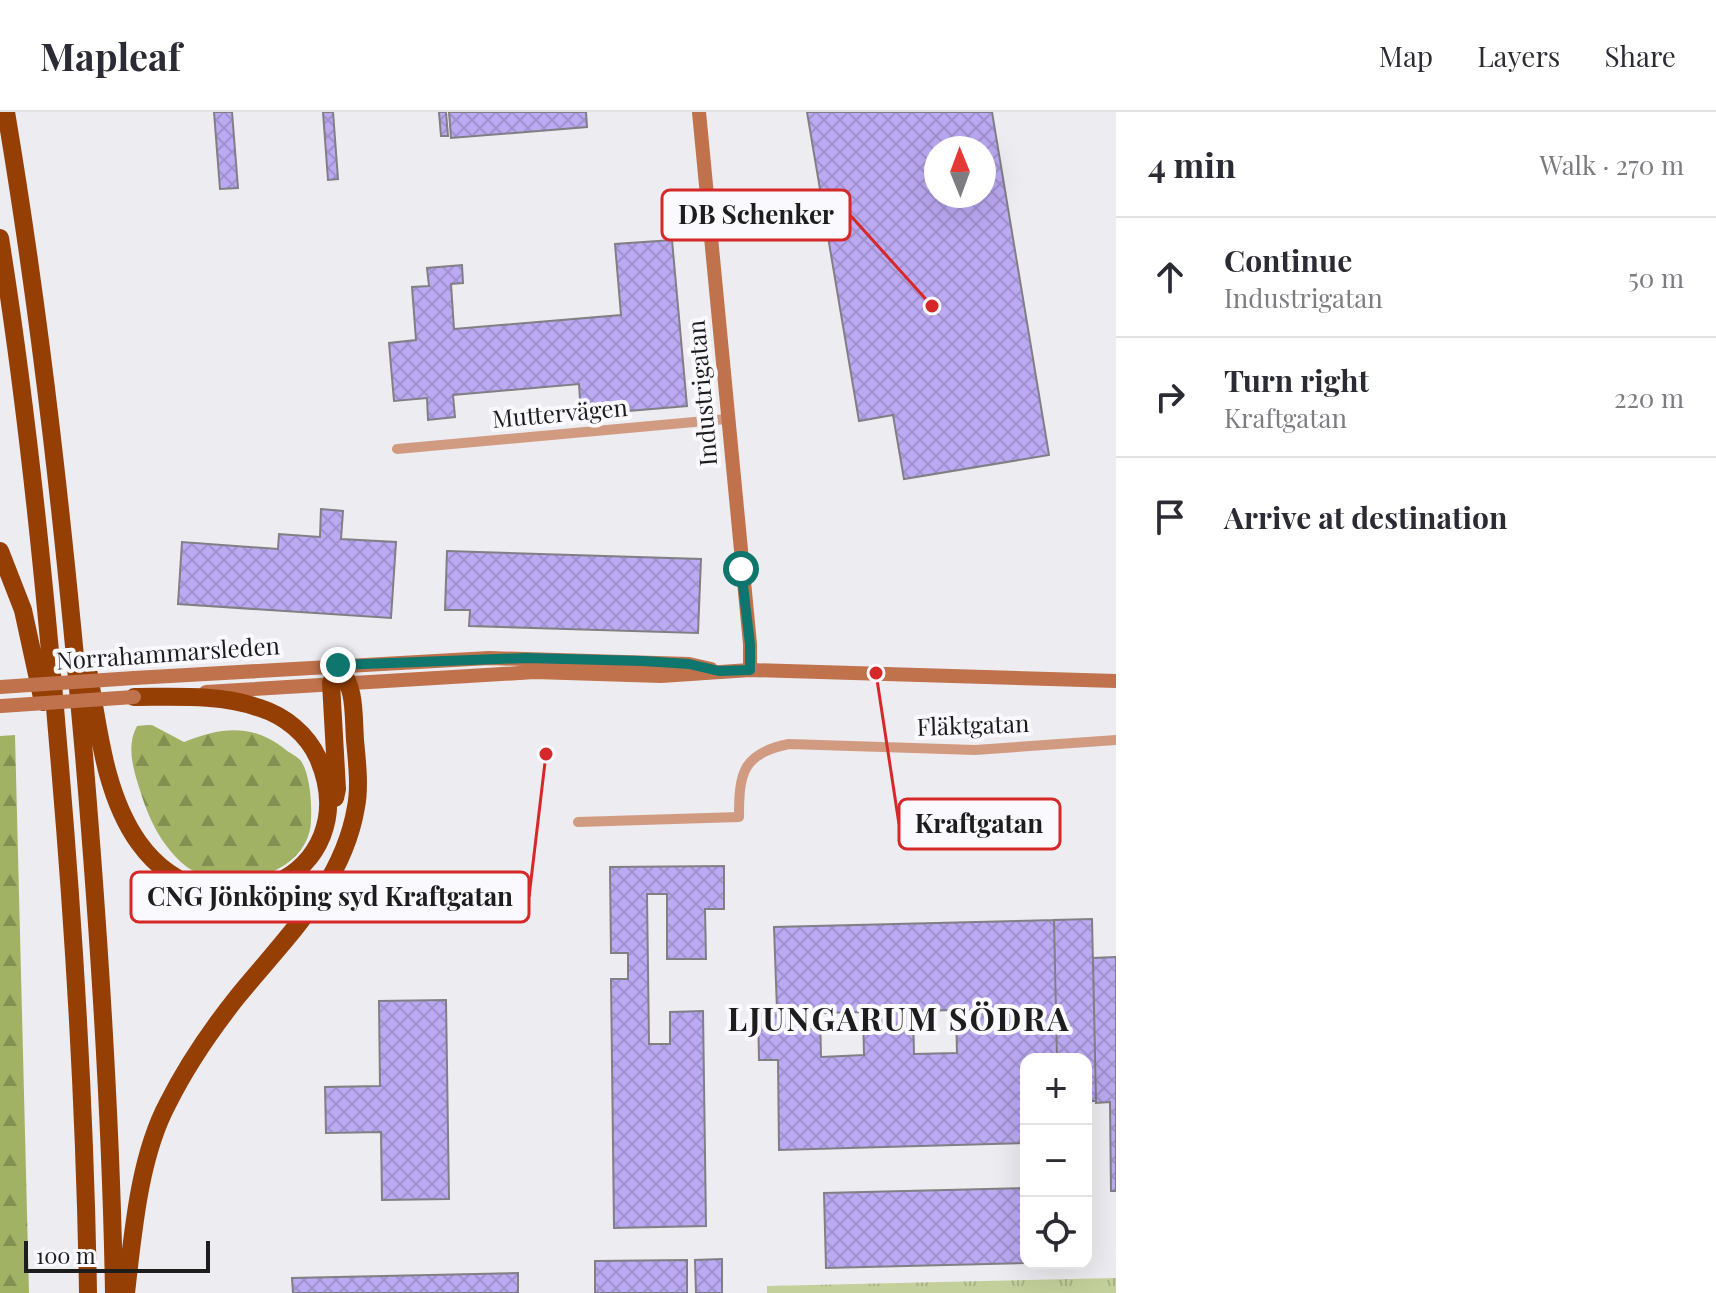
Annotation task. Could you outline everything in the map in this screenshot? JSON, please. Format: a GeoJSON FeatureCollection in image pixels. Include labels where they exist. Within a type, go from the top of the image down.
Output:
{"type":"FeatureCollection","features":[{"type":"Feature","properties":{"kind":"highway"},"geometry":{"type":"LineString","coordinates":[[6,112],[33,273],[65,542],[100,947],[112,1179],[114,1293]]}},
{"type":"Feature","properties":{"kind":"highway"},"geometry":{"type":"LineString","coordinates":[[0,238],[42,546],[67,845],[87,1202],[88,1293]]}},
{"type":"Feature","properties":{"kind":"highway"},"geometry":{"type":"LineString","coordinates":[[65,542],[107,767],[121,809],[138,841],[158,865],[184,883],[210,892],[253,892],[277,883],[301,867],[324,831],[337,789],[334,674],[350,682],[356,753],[357,806],[333,876],[311,909],[209,1034],[165,1107],[149,1155],[139,1200],[126,1293]]}},
{"type":"Feature","properties":{"kind":"highway"},"geometry":{"type":"LineString","coordinates":[[0,551],[23,610],[36,659],[67,845]]}},
{"type":"Feature","properties":{"kind":"highway"},"geometry":{"type":"LineString","coordinates":[[134,688],[227,700],[261,708],[283,718],[301,732],[321,765],[328,807],[324,831]]}},
{"type":"Feature","properties":{"kind":"street","name":"Industrigatan"},"geometry":{"type":"LineString","coordinates":[[699,112],[750,670]]}},
{"type":"Feature","properties":{"kind":"street","name":"Muttervägen"},"geometry":{"type":"LineString","coordinates":[[397,449],[727,419]]}},
{"type":"Feature","properties":{"kind":"street","name":"Norrahammarsleden"},"geometry":{"type":"LineString","coordinates":[[0,706],[134,688],[526,658],[689,664],[719,671]]}},
{"type":"Feature","properties":{"kind":"street"},"geometry":{"type":"LineString","coordinates":[[350,682],[535,672],[661,676],[750,670],[1116,681]]}},
{"type":"Feature","properties":{"kind":"street","name":"Norrahammarsleden"},"geometry":{"type":"LineString","coordinates":[[0,687],[134,688]]}},
{"type":"Feature","properties":{"kind":"street","name":"Fläktgatan"},"geometry":{"type":"LineString","coordinates":[[578,822],[739,817],[739,785],[744,768],[765,750],[789,744],[975,750],[1116,740]]}},
{"type":"Feature","properties":{"kind":"green space"},"geometry":{"type":"Polygon","coordinates":[[[152,725],[184,742],[224,731],[249,732],[274,741],[300,760],[308,781],[311,820],[307,840],[296,856],[280,868],[239,880],[218,879],[198,873],[182,863],[166,846],[154,826],[134,769],[131,747],[134,733],[137,726],[152,725]]]}},
{"type":"Feature","properties":{"kind":"green space"},"geometry":{"type":"Polygon","coordinates":[[[15,735],[29,1293],[0,1293],[0,736],[15,735]]]}},
{"type":"Feature","properties":{"kind":"green space"},"geometry":{"type":"Polygon","coordinates":[[[1116,1278],[1116,1293],[767,1293],[767,1286],[1116,1278]]]}},
{"type":"Feature","properties":{"kind":"building"},"geometry":{"type":"Polygon","coordinates":[[[214,112],[232,112],[238,188],[220,189],[214,112]]]}},
{"type":"Feature","properties":{"kind":"building"},"geometry":{"type":"Polygon","coordinates":[[[323,112],[333,112],[338,179],[328,180],[323,112]]]}},
{"type":"Feature","properties":{"kind":"building"},"geometry":{"type":"Polygon","coordinates":[[[439,112],[446,112],[448,136],[441,136],[439,112]]]}},
{"type":"Feature","properties":{"kind":"building"},"geometry":{"type":"Polygon","coordinates":[[[449,112],[586,112],[587,127],[451,138],[449,112]]]}},
{"type":"Feature","properties":{"kind":"building"},"geometry":{"type":"Polygon","coordinates":[[[807,112],[992,112],[996,136],[924,136],[924,208],[996,208],[996,136],[1049,455],[904,479],[893,415],[859,421],[807,112]]]}},
{"type":"Feature","properties":{"kind":"building"},"geometry":{"type":"Polygon","coordinates":[[[672,240],[687,406],[581,415],[579,384],[453,395],[455,417],[428,420],[427,398],[394,401],[389,343],[416,340],[412,287],[429,286],[427,268],[462,265],[463,283],[451,284],[454,329],[621,315],[615,244],[672,240]]]}},
{"type":"Feature","properties":{"kind":"building"},"geometry":{"type":"Polygon","coordinates":[[[321,509],[343,511],[341,539],[396,542],[391,618],[178,604],[182,542],[278,549],[279,534],[320,537],[321,509]]]}},
{"type":"Feature","properties":{"kind":"building"},"geometry":{"type":"Polygon","coordinates":[[[447,551],[701,559],[698,633],[469,626],[470,610],[445,610],[447,551]]]}},
{"type":"Feature","properties":{"kind":"building"},"geometry":{"type":"Polygon","coordinates":[[[724,866],[724,909],[705,909],[706,959],[667,959],[667,894],[647,894],[649,1044],[670,1044],[670,1012],[703,1011],[706,1226],[614,1228],[611,979],[628,979],[628,953],[611,953],[610,867],[724,866]]]}},
{"type":"Feature","properties":{"kind":"building"},"geometry":{"type":"Polygon","coordinates":[[[1092,919],[1096,1101],[1092,1101],[1092,1053],[1057,1053],[1054,920],[1092,919]]]}},
{"type":"Feature","properties":{"kind":"building"},"geometry":{"type":"Polygon","coordinates":[[[1054,920],[1057,1053],[1020,1053],[1020,1143],[779,1150],[778,1060],[759,1060],[758,1011],[777,1010],[774,927],[1054,920]],[[956,1010],[913,1011],[914,1054],[957,1053],[956,1010]],[[863,1012],[820,1013],[821,1057],[864,1055],[863,1012]]]}},
{"type":"Feature","properties":{"kind":"building"},"geometry":{"type":"Polygon","coordinates":[[[1116,957],[1116,1191],[1111,1191],[1110,1102],[1096,1103],[1093,958],[1116,957]]]}},
{"type":"Feature","properties":{"kind":"building"},"geometry":{"type":"Polygon","coordinates":[[[446,1000],[449,1199],[382,1200],[381,1132],[326,1133],[325,1087],[380,1086],[379,1001],[446,1000]]]}},
{"type":"Feature","properties":{"kind":"building"},"geometry":{"type":"Polygon","coordinates":[[[1020,1188],[1020,1263],[826,1268],[824,1193],[1020,1188]]]}},
{"type":"Feature","properties":{"kind":"building"},"geometry":{"type":"Polygon","coordinates":[[[722,1259],[722,1293],[696,1293],[695,1260],[722,1259]]]}},
{"type":"Feature","properties":{"kind":"building"},"geometry":{"type":"Polygon","coordinates":[[[687,1260],[687,1293],[595,1293],[595,1261],[687,1260]]]}},
{"type":"Feature","properties":{"kind":"building"},"geometry":{"type":"Polygon","coordinates":[[[518,1273],[518,1293],[293,1293],[292,1278],[518,1273]]]}},
{"type":"Feature","properties":{"kind":"place","name":"DB Schenker"},"geometry":{"type":"Point","coordinates":[932,306]}},
{"type":"Feature","properties":{"kind":"place","name":"Kraftgatan"},"geometry":{"type":"Point","coordinates":[876,673]}},
{"type":"Feature","properties":{"kind":"place","name":"CNG Jönköping syd Kraftgatan"},"geometry":{"type":"Point","coordinates":[546,754]}},
{"type":"Feature","properties":{"kind":"district","name":"LJUNGARUM SÖDRA"},"geometry":{"type":"Point","coordinates":[899,1020]}},
{"type":"Feature","properties":{"kind":"route"},"geometry":{"type":"LineString","coordinates":[[338,665],[526,658],[643,661],[689,664],[719,671],[750,670],[751,654],[741,569]]}}]}
